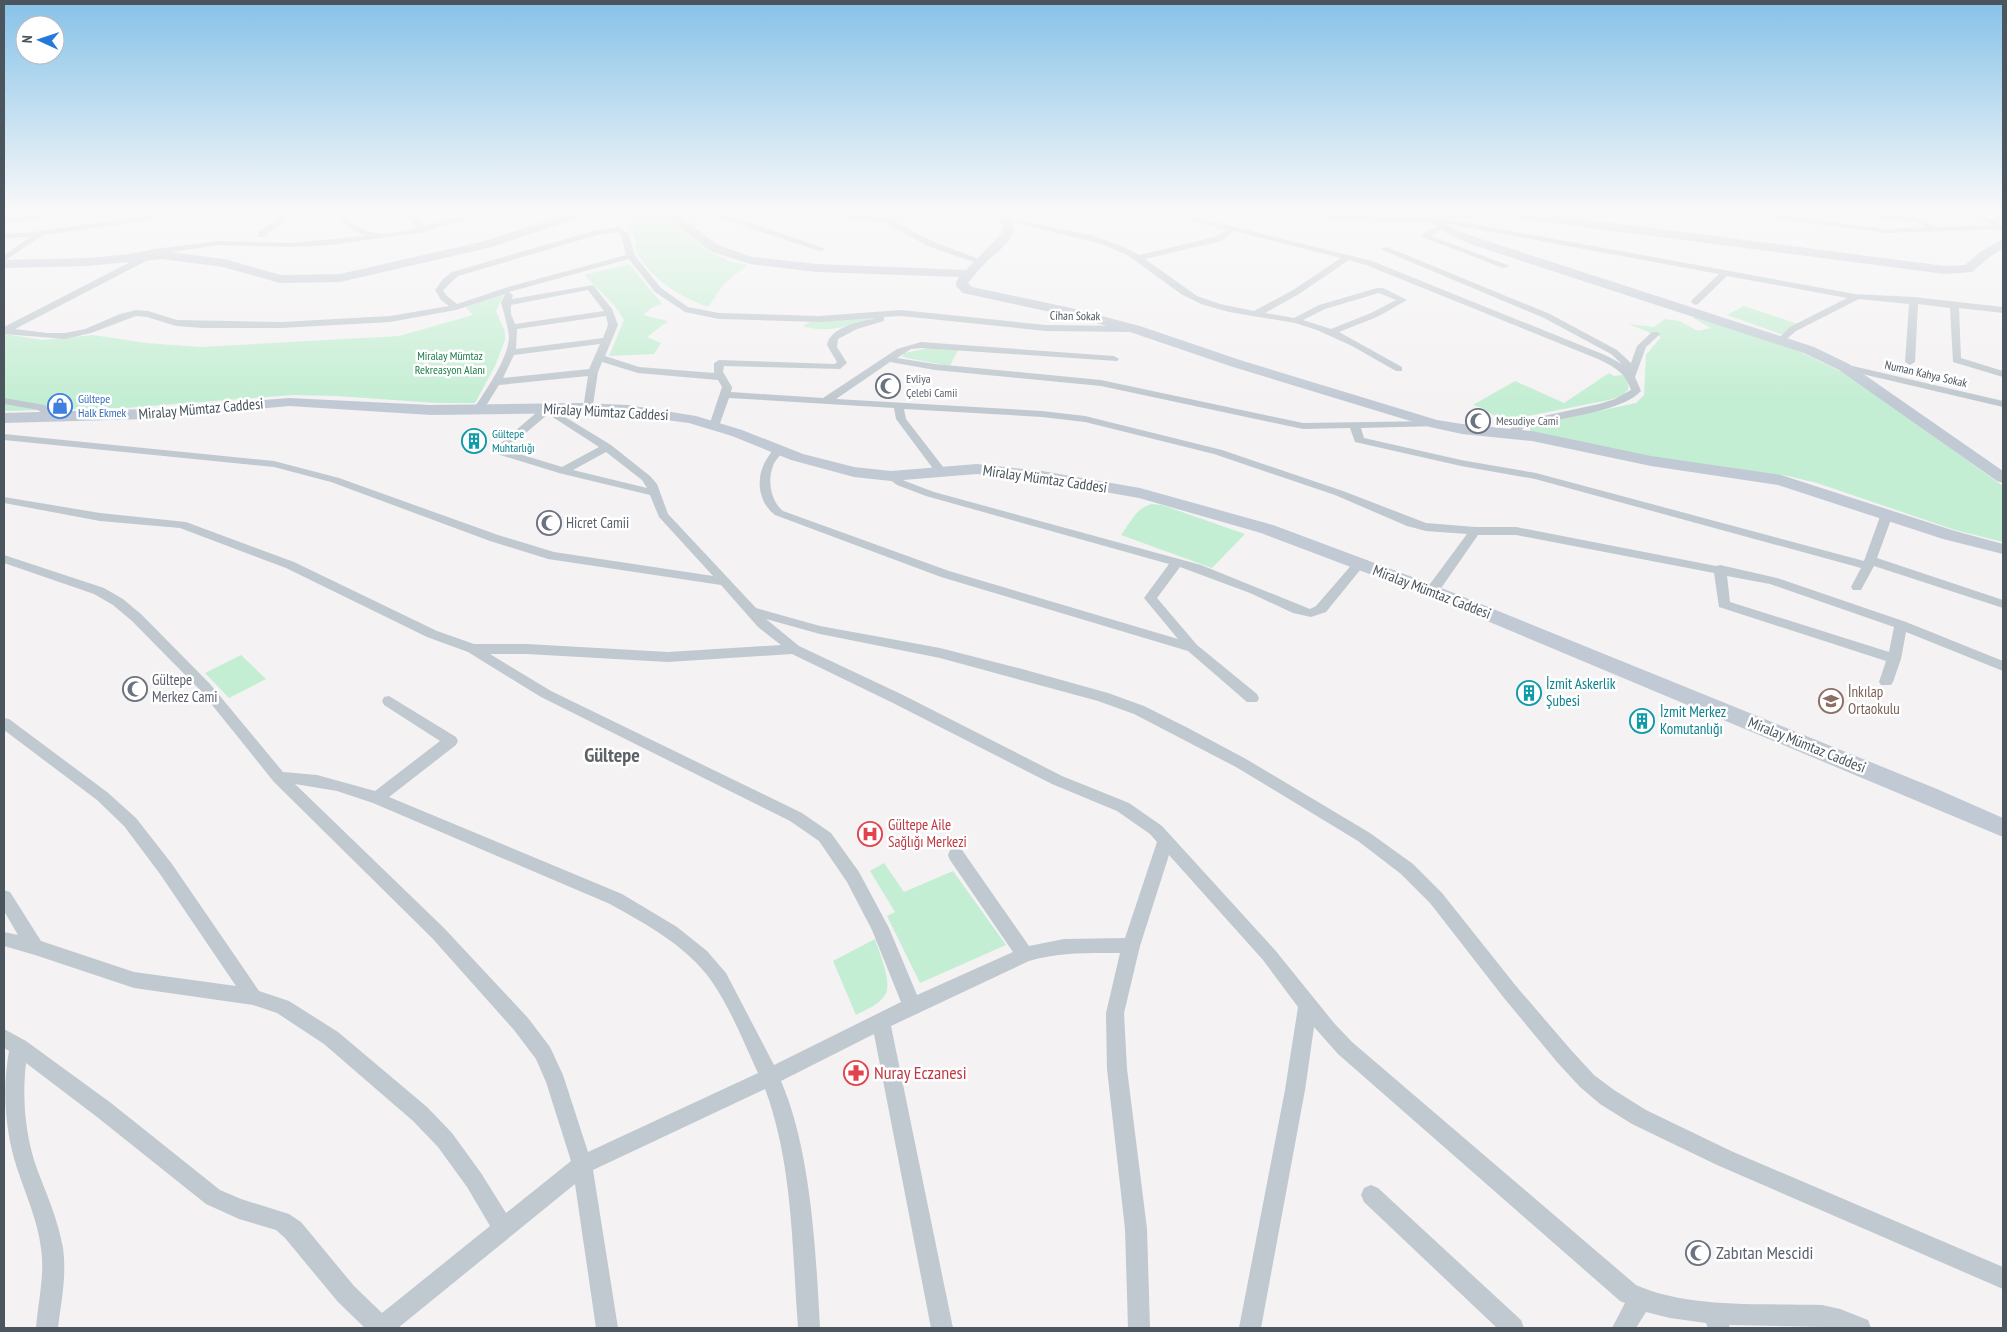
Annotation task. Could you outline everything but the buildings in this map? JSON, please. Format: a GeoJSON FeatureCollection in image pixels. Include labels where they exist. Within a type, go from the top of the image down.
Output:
{"type":"FeatureCollection","features":[{"type":"Feature","properties":{"kind":"main road"},"geometry":{"type":"LineString","coordinates":[[266,275],[280,279],[340,278],[352,275]]}},
{"type":"Feature","properties":{"kind":"main road"},"geometry":{"type":"LineString","coordinates":[[969,275],[962,282],[962,286],[968,290],[1071,312],[1135,329],[1234,363],[1435,424],[1462,429],[1516,434],[1651,461],[1781,480],[1949,535],[2003,549]]}},
{"type":"Feature","properties":{"kind":"main road"},"geometry":{"type":"LineString","coordinates":[[1580,275],[1809,350],[1844,367],[2003,478]]}},
{"type":"Feature","properties":{"kind":"main road","name":"Miralay Mümtaz Caddesi"},"geometry":{"type":"LineString","coordinates":[[4,418],[148,414],[289,402],[406,410],[588,409],[664,414],[714,426],[779,450],[854,472],[891,476],[977,469],[1018,473],[1140,493],[1267,529],[1432,591],[1902,784],[2003,828]]}},
{"type":"Feature","properties":{"kind":"street"},"geometry":{"type":"LineString","coordinates":[[4,330],[112,275]]}},
{"type":"Feature","properties":{"kind":"street"},"geometry":{"type":"LineString","coordinates":[[454,275],[450,277],[440,290],[444,298],[456,308]]}},
{"type":"Feature","properties":{"kind":"street"},"geometry":{"type":"LineString","coordinates":[[4,330],[47,336],[65,336],[88,331],[136,313],[148,314],[176,323],[234,326],[390,320],[456,308],[511,289],[561,275]]}},
{"type":"Feature","properties":{"kind":"street","name":"Cihan Sokak"},"geometry":{"type":"LineString","coordinates":[[646,275],[658,290],[678,305],[695,311],[736,317],[804,319],[901,313],[1046,328],[1135,329]]}},
{"type":"Feature","properties":{"kind":"street"},"geometry":{"type":"LineString","coordinates":[[1159,275],[1202,302],[1308,324],[1329,332],[1399,369]]}},
{"type":"Feature","properties":{"kind":"street"},"geometry":{"type":"LineString","coordinates":[[1256,314],[1296,292],[1321,275]]}},
{"type":"Feature","properties":{"kind":"street"},"geometry":{"type":"LineString","coordinates":[[1399,275],[1586,351],[1614,364],[1631,376]]}},
{"type":"Feature","properties":{"kind":"street"},"geometry":{"type":"LineString","coordinates":[[1450,275],[1563,324],[1622,357],[1631,376],[1636,390],[1634,395],[1628,399],[1525,423],[1515,429],[1516,434]]}},
{"type":"Feature","properties":{"kind":"street"},"geometry":{"type":"LineString","coordinates":[[1695,302],[1723,275]]}},
{"type":"Feature","properties":{"kind":"street"},"geometry":{"type":"LineString","coordinates":[[1737,275],[1855,297],[1873,296],[2003,310]]}},
{"type":"Feature","properties":{"kind":"street"},"geometry":{"type":"LineString","coordinates":[[505,303],[590,287],[609,313],[613,325],[592,372],[588,409]]}},
{"type":"Feature","properties":{"kind":"street"},"geometry":{"type":"LineString","coordinates":[[478,410],[511,353],[514,335],[504,309],[511,289]]}},
{"type":"Feature","properties":{"kind":"street"},"geometry":{"type":"LineString","coordinates":[[1294,321],[1322,306],[1380,290],[1404,300],[1374,315],[1329,332]]}},
{"type":"Feature","properties":{"kind":"street"},"geometry":{"type":"LineString","coordinates":[[1782,340],[1793,329],[1855,297]]}},
{"type":"Feature","properties":{"kind":"street"},"geometry":{"type":"LineString","coordinates":[[1910,362],[1914,300]]}},
{"type":"Feature","properties":{"kind":"street"},"geometry":{"type":"LineString","coordinates":[[1954,305],[1956,360],[2003,374]]}},
{"type":"Feature","properties":{"kind":"street"},"geometry":{"type":"LineString","coordinates":[[512,327],[609,313]]}},
{"type":"Feature","properties":{"kind":"street"},"geometry":{"type":"LineString","coordinates":[[714,426],[727,387],[718,368],[719,364],[837,367],[842,363],[833,348],[832,342],[839,333],[901,313]]}},
{"type":"Feature","properties":{"kind":"street"},"geometry":{"type":"LineString","coordinates":[[1631,376],[1642,346],[1655,334]]}},
{"type":"Feature","properties":{"kind":"street"},"geometry":{"type":"LineString","coordinates":[[511,353],[606,340]]}},
{"type":"Feature","properties":{"kind":"street"},"geometry":{"type":"LineString","coordinates":[[828,400],[888,359],[909,347],[921,345],[1114,359]]}},
{"type":"Feature","properties":{"kind":"street"},"geometry":{"type":"LineString","coordinates":[[598,357],[638,370],[722,377]]}},
{"type":"Feature","properties":{"kind":"street"},"geometry":{"type":"LineString","coordinates":[[888,359],[935,367],[1101,383],[1303,426],[1354,427],[1435,424]]}},
{"type":"Feature","properties":{"kind":"street","name":"Numan Kahya Sokak"},"geometry":{"type":"LineString","coordinates":[[1844,367],[2003,404]]}},
{"type":"Feature","properties":{"kind":"street"},"geometry":{"type":"LineString","coordinates":[[494,382],[592,372]]}},
{"type":"Feature","properties":{"kind":"street"},"geometry":{"type":"LineString","coordinates":[[725,395],[1054,415],[1112,424],[1226,454],[1339,493],[1426,527],[1474,531],[1516,531],[1720,570],[1794,587],[1901,625],[2003,666]]}},
{"type":"Feature","properties":{"kind":"street"},"geometry":{"type":"LineString","coordinates":[[4,401],[41,407],[48,413],[45,417]]}},
{"type":"Feature","properties":{"kind":"street"},"geometry":{"type":"LineString","coordinates":[[898,405],[901,419],[941,472]]}},
{"type":"Feature","properties":{"kind":"street"},"geometry":{"type":"LineString","coordinates":[[654,494],[498,451],[547,409],[607,448],[646,478],[654,494],[663,515],[763,624],[794,649],[1021,763],[1123,807],[1140,817],[1166,839],[1269,955],[1327,1029],[1363,1065],[1614,1282],[1640,1300],[1716,1320],[1822,1316],[1840,1320],[1860,1328]]}},
{"type":"Feature","properties":{"kind":"street"},"geometry":{"type":"LineString","coordinates":[[1354,427],[1359,440],[1461,463],[1536,476],[1869,563],[2003,604]]}},
{"type":"Feature","properties":{"kind":"street"},"geometry":{"type":"LineString","coordinates":[[4,437],[160,451],[274,464],[335,480],[494,538],[552,556],[725,582]]}},
{"type":"Feature","properties":{"kind":"street"},"geometry":{"type":"LineString","coordinates":[[563,470],[607,448]]}},
{"type":"Feature","properties":{"kind":"street"},"geometry":{"type":"LineString","coordinates":[[779,450],[768,465],[765,482],[771,506],[784,516],[945,574],[1192,648]]}},
{"type":"Feature","properties":{"kind":"street"},"geometry":{"type":"LineString","coordinates":[[891,476],[900,483],[930,494],[1088,536],[1220,576],[1298,610],[1311,613],[1320,609],[1359,564]]}},
{"type":"Feature","properties":{"kind":"street"},"geometry":{"type":"LineString","coordinates":[[4,500],[100,517],[182,525],[290,565],[432,634],[473,649],[546,694],[796,817],[825,837],[840,855],[880,928],[912,1006]]}},
{"type":"Feature","properties":{"kind":"street"},"geometry":{"type":"LineString","coordinates":[[1856,587],[1869,563],[1887,514]]}},
{"type":"Feature","properties":{"kind":"street"},"geometry":{"type":"LineString","coordinates":[[1432,591],[1474,531]]}},
{"type":"Feature","properties":{"kind":"street"},"geometry":{"type":"LineString","coordinates":[[4,559],[99,592],[118,602],[163,643],[205,687],[279,778],[438,933],[521,1024],[543,1053],[556,1082],[582,1165],[607,1328]]}},
{"type":"Feature","properties":{"kind":"street"},"geometry":{"type":"LineString","coordinates":[[1176,562],[1150,598],[1192,648],[1252,698]]}},
{"type":"Feature","properties":{"kind":"street"},"geometry":{"type":"LineString","coordinates":[[1720,570],[1724,604],[1894,659]]}},
{"type":"Feature","properties":{"kind":"street"},"geometry":{"type":"LineString","coordinates":[[751,610],[820,630],[940,653],[1022,674],[1103,697],[1139,710],[1184,732],[1241,763],[1364,837],[1407,869],[1436,898],[1510,992],[1564,1056],[1586,1081],[1607,1097],[1639,1117],[1716,1154],[2003,1278]]}},
{"type":"Feature","properties":{"kind":"street"},"geometry":{"type":"LineString","coordinates":[[1886,682],[1894,659],[1901,625]]}},
{"type":"Feature","properties":{"kind":"street"},"geometry":{"type":"LineString","coordinates":[[473,649],[527,649],[668,657],[794,649]]}},
{"type":"Feature","properties":{"kind":"street"},"geometry":{"type":"LineString","coordinates":[[377,798],[450,742],[389,701]]}},
{"type":"Feature","properties":{"kind":"street"},"geometry":{"type":"LineString","coordinates":[[4,723],[102,796],[130,822],[166,869],[253,997]]}},
{"type":"Feature","properties":{"kind":"street"},"geometry":{"type":"LineString","coordinates":[[279,778],[313,779],[377,798],[616,899],[642,913],[701,956],[718,975],[770,1077],[781,1109],[798,1201],[809,1328]]}},
{"type":"Feature","properties":{"kind":"street"},"geometry":{"type":"LineString","coordinates":[[1138,1328],[1136,1229],[1114,1034],[1115,1013],[1118,993],[1131,946],[1166,839]]}},
{"type":"Feature","properties":{"kind":"street"},"geometry":{"type":"LineString","coordinates":[[956,855],[1025,955]]}},
{"type":"Feature","properties":{"kind":"street"},"geometry":{"type":"LineString","coordinates":[[4,897],[35,947]]}},
{"type":"Feature","properties":{"kind":"street"},"geometry":{"type":"LineString","coordinates":[[4,939],[35,947],[134,980],[253,997],[283,1007],[330,1038],[420,1114],[445,1140],[474,1180],[504,1229]]}},
{"type":"Feature","properties":{"kind":"street"},"geometry":{"type":"LineString","coordinates":[[12,1043],[104,1110],[213,1197],[239,1209],[282,1221],[293,1230],[346,1294],[381,1328],[582,1165],[770,1077],[912,1006],[1025,955],[1041,949],[1058,946],[1131,946]]}},
{"type":"Feature","properties":{"kind":"street"},"geometry":{"type":"LineString","coordinates":[[1250,1328],[1296,1090],[1308,1004]]}},
{"type":"Feature","properties":{"kind":"street"},"geometry":{"type":"LineString","coordinates":[[881,1021],[942,1328]]}},
{"type":"Feature","properties":{"kind":"street"},"geometry":{"type":"LineString","coordinates":[[12,1043],[16,1120],[28,1170],[40,1199],[52,1251],[52,1280],[47,1328]]}},
{"type":"Feature","properties":{"kind":"street"},"geometry":{"type":"LineString","coordinates":[[1371,1195],[1513,1328]]}},
{"type":"Feature","properties":{"kind":"street"},"geometry":{"type":"LineString","coordinates":[[1622,1328],[1640,1300]]}},
{"type":"Feature","properties":{"kind":"green space"},"geometry":{"type":"Polygon","coordinates":[[[584,275],[638,275],[662,304],[651,308],[643,315],[668,321],[647,337],[661,343],[654,354],[609,356],[624,320],[614,305],[584,275]]]}},
{"type":"Feature","properties":{"kind":"green space"},"geometry":{"type":"Polygon","coordinates":[[[655,275],[735,275],[724,284],[708,307],[678,293],[655,275]]]}},
{"type":"Feature","properties":{"kind":"green space","name":"Miralay Mümtaz Rekreasyon Alanı"},"geometry":{"type":"Polygon","coordinates":[[[504,294],[496,311],[505,332],[505,340],[495,366],[475,403],[436,403],[293,395],[125,408],[4,411],[4,334],[42,340],[93,335],[146,343],[201,347],[399,336],[473,315],[466,307],[504,294]]]}},
{"type":"Feature","properties":{"kind":"green space"},"geometry":{"type":"Polygon","coordinates":[[[1744,306],[1801,325],[1786,336],[1727,315],[1744,306]]]}},
{"type":"Feature","properties":{"kind":"green space"},"geometry":{"type":"Polygon","coordinates":[[[1698,316],[1786,345],[1850,376],[2003,486],[2003,542],[1955,530],[1817,483],[1788,476],[1650,457],[1530,430],[1530,427],[1539,424],[1636,403],[1644,395],[1646,355],[1661,337],[1628,324],[1654,327],[1665,319],[1679,321],[1698,331],[1711,328],[1693,318],[1698,316]]]}},
{"type":"Feature","properties":{"kind":"green space"},"geometry":{"type":"Polygon","coordinates":[[[870,318],[867,321],[828,329],[803,326],[810,322],[870,318]]]}},
{"type":"Feature","properties":{"kind":"green space"},"geometry":{"type":"Polygon","coordinates":[[[929,348],[958,350],[950,366],[902,357],[904,353],[929,348]]]}},
{"type":"Feature","properties":{"kind":"green space"},"geometry":{"type":"Polygon","coordinates":[[[1609,373],[1614,376],[1622,375],[1629,382],[1628,390],[1622,396],[1503,421],[1482,408],[1473,405],[1515,381],[1564,403],[1609,373]]]}},
{"type":"Feature","properties":{"kind":"green space"},"geometry":{"type":"Polygon","coordinates":[[[1152,504],[1162,505],[1245,534],[1212,568],[1121,535],[1142,508],[1152,504]]]}},
{"type":"Feature","properties":{"kind":"green space"},"geometry":{"type":"Polygon","coordinates":[[[241,655],[266,679],[229,698],[205,673],[241,655]]]}},
{"type":"Feature","properties":{"kind":"green space"},"geometry":{"type":"Polygon","coordinates":[[[884,863],[904,892],[953,871],[1006,945],[920,983],[887,916],[895,912],[870,871],[884,863]]]}},
{"type":"Feature","properties":{"kind":"green space"},"geometry":{"type":"Polygon","coordinates":[[[875,939],[886,976],[887,990],[879,1002],[856,1015],[833,961],[875,939]]]}},
{"type":"Feature","properties":{"kind":"place","name":"Evliya Çelebi Camii"},"geometry":{"type":"Point","coordinates":[888,386]}},
{"type":"Feature","properties":{"kind":"place","name":"Gültepe Halk Ekmek"},"geometry":{"type":"Point","coordinates":[60,406]}},
{"type":"Feature","properties":{"kind":"place","name":"Mesudiye Cami"},"geometry":{"type":"Point","coordinates":[1478,421]}},
{"type":"Feature","properties":{"kind":"place","name":"Gültepe Muhtarlığı"},"geometry":{"type":"Point","coordinates":[474,441]}},
{"type":"Feature","properties":{"kind":"place","name":"Hicret Camii"},"geometry":{"type":"Point","coordinates":[549,523]}},
{"type":"Feature","properties":{"kind":"place","name":"Gültepe Merkez Cami"},"geometry":{"type":"Point","coordinates":[135,689]}},
{"type":"Feature","properties":{"kind":"place","name":"İzmit Askerlik Şubesi"},"geometry":{"type":"Point","coordinates":[1529,693]}},
{"type":"Feature","properties":{"kind":"place","name":"İnkılap Ortaokulu"},"geometry":{"type":"Point","coordinates":[1831,701]}},
{"type":"Feature","properties":{"kind":"place","name":"İzmit Merkez Komutanlığı"},"geometry":{"type":"Point","coordinates":[1642,721]}},
{"type":"Feature","properties":{"kind":"place","name":"Gültepe Aile Sağlığı Merkezi"},"geometry":{"type":"Point","coordinates":[870,834]}},
{"type":"Feature","properties":{"kind":"place","name":"Nuray Eczanesi"},"geometry":{"type":"Point","coordinates":[856,1073]}},
{"type":"Feature","properties":{"kind":"place","name":"Zabıtan Mescidi"},"geometry":{"type":"Point","coordinates":[1698,1253]}},
{"type":"Feature","properties":{"kind":"district","name":"Gültepe"},"geometry":{"type":"Point","coordinates":[612,755]}}]}
